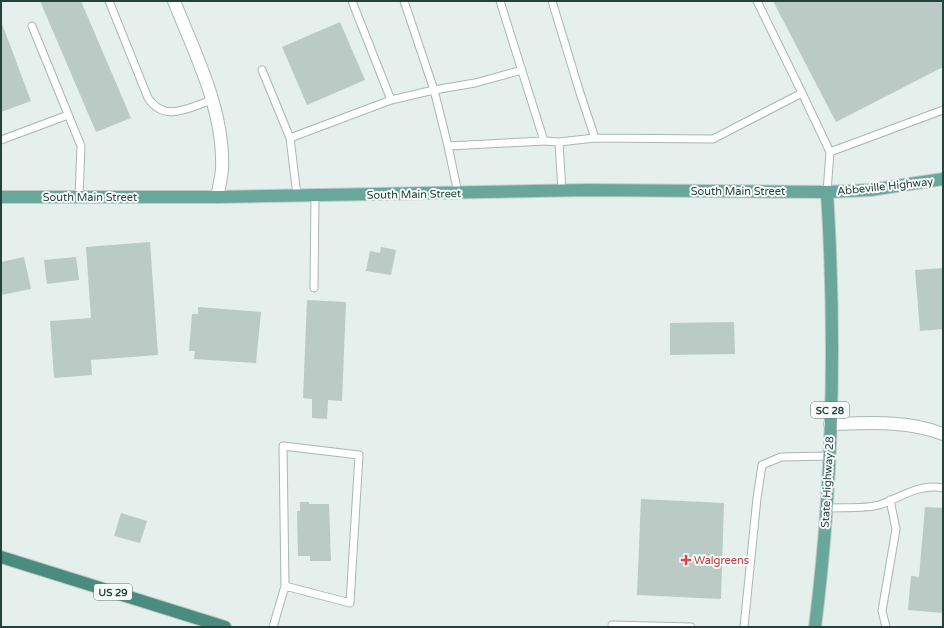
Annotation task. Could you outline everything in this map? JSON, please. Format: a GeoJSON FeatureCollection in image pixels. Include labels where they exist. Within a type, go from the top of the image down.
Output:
{"type":"FeatureCollection","features":[{"type":"Feature","properties":{"kind":"highway","name":"US 29"},"geometry":{"type":"LineString","coordinates":[[1,557],[225,627]]}},
{"type":"Feature","properties":{"kind":"main road","name":"Abbeville Highway"},"geometry":{"type":"LineString","coordinates":[[827,192],[870,190],[943,179]]}},
{"type":"Feature","properties":{"kind":"main road","name":"South Main Street"},"geometry":{"type":"LineString","coordinates":[[1,197],[217,197],[562,191],[827,192]]}},
{"type":"Feature","properties":{"kind":"main road","name":"State Highway 28"},"geometry":{"type":"LineString","coordinates":[[815,627],[822,574],[830,424],[831,258],[827,192]]}},
{"type":"Feature","properties":{"kind":"street"},"geometry":{"type":"LineString","coordinates":[[174,1],[212,100],[218,125],[222,156],[222,171],[217,197]]}},
{"type":"Feature","properties":{"kind":"street"},"geometry":{"type":"LineString","coordinates":[[830,424],[892,422],[933,430],[943,434]]}},
{"type":"Feature","properties":{"kind":"lane"},"geometry":{"type":"LineString","coordinates":[[109,1],[148,98],[154,107],[162,112],[171,113],[212,100]]}},
{"type":"Feature","properties":{"kind":"lane"},"geometry":{"type":"LineString","coordinates":[[352,1],[391,100]]}},
{"type":"Feature","properties":{"kind":"lane"},"geometry":{"type":"LineString","coordinates":[[404,1],[434,90],[458,193]]}},
{"type":"Feature","properties":{"kind":"lane"},"geometry":{"type":"LineString","coordinates":[[500,1],[544,141]]}},
{"type":"Feature","properties":{"kind":"lane"},"geometry":{"type":"LineString","coordinates":[[552,1],[595,138]]}},
{"type":"Feature","properties":{"kind":"lane"},"geometry":{"type":"LineString","coordinates":[[758,1],[830,152],[827,192]]}},
{"type":"Feature","properties":{"kind":"lane"},"geometry":{"type":"LineString","coordinates":[[32,26],[81,146],[79,197]]}},
{"type":"Feature","properties":{"kind":"lane"},"geometry":{"type":"LineString","coordinates":[[262,70],[290,138],[297,195]]}},
{"type":"Feature","properties":{"kind":"lane"},"geometry":{"type":"LineString","coordinates":[[290,138],[391,100],[434,90],[475,83],[522,70]]}},
{"type":"Feature","properties":{"kind":"lane"},"geometry":{"type":"LineString","coordinates":[[448,146],[544,141],[559,142],[595,138],[712,139],[802,93]]}},
{"type":"Feature","properties":{"kind":"lane"},"geometry":{"type":"LineString","coordinates":[[830,152],[943,110]]}},
{"type":"Feature","properties":{"kind":"lane"},"geometry":{"type":"LineString","coordinates":[[1,140],[68,115]]}},
{"type":"Feature","properties":{"kind":"lane"},"geometry":{"type":"LineString","coordinates":[[559,142],[562,191]]}},
{"type":"Feature","properties":{"kind":"lane"},"geometry":{"type":"LineString","coordinates":[[314,288],[315,195]]}},
{"type":"Feature","properties":{"kind":"lane"},"geometry":{"type":"LineString","coordinates":[[273,627],[285,586],[283,446],[359,454],[350,603],[285,586]]}},
{"type":"Feature","properties":{"kind":"lane"},"geometry":{"type":"LineString","coordinates":[[744,627],[757,498],[762,465],[781,457],[829,456]]}},
{"type":"Feature","properties":{"kind":"lane"},"geometry":{"type":"LineString","coordinates":[[826,508],[877,506],[916,489],[937,487],[943,488]]}},
{"type":"Feature","properties":{"kind":"lane"},"geometry":{"type":"LineString","coordinates":[[886,627],[882,611],[896,529],[890,500]]}},
{"type":"Feature","properties":{"kind":"lane"},"geometry":{"type":"LineString","coordinates":[[612,627],[612,625],[691,627]]}},
{"type":"Feature","properties":{"kind":"building"},"geometry":{"type":"Polygon","coordinates":[[[40,1],[81,1],[131,118],[96,132],[40,1]]]}},
{"type":"Feature","properties":{"kind":"building"},"geometry":{"type":"Polygon","coordinates":[[[773,1],[943,1],[943,67],[836,122],[773,1]]]}},
{"type":"Feature","properties":{"kind":"building"},"geometry":{"type":"Polygon","coordinates":[[[1,21],[31,101],[1,112],[1,21]]]}},
{"type":"Feature","properties":{"kind":"building"},"geometry":{"type":"Polygon","coordinates":[[[340,22],[365,80],[307,105],[282,47],[340,22]]]}},
{"type":"Feature","properties":{"kind":"building"},"geometry":{"type":"Polygon","coordinates":[[[150,242],[158,355],[91,360],[92,375],[54,378],[50,321],[91,318],[86,247],[150,242]]]}},
{"type":"Feature","properties":{"kind":"building"},"geometry":{"type":"Polygon","coordinates":[[[381,247],[396,250],[391,275],[366,271],[370,251],[380,253],[381,247]]]}},
{"type":"Feature","properties":{"kind":"building"},"geometry":{"type":"Polygon","coordinates":[[[24,257],[31,289],[1,295],[1,262],[24,257]]]}},
{"type":"Feature","properties":{"kind":"building"},"geometry":{"type":"Polygon","coordinates":[[[76,257],[79,280],[47,284],[44,260],[76,257]]]}},
{"type":"Feature","properties":{"kind":"building"},"geometry":{"type":"Polygon","coordinates":[[[943,268],[943,329],[920,331],[915,270],[943,268]]]}},
{"type":"Feature","properties":{"kind":"building"},"geometry":{"type":"Polygon","coordinates":[[[307,300],[346,302],[342,401],[328,400],[327,419],[312,418],[312,399],[303,398],[307,300]]]}},
{"type":"Feature","properties":{"kind":"building"},"geometry":{"type":"Polygon","coordinates":[[[198,307],[261,312],[256,363],[194,359],[195,351],[189,351],[192,314],[198,314],[198,307]]]}},
{"type":"Feature","properties":{"kind":"building"},"geometry":{"type":"Polygon","coordinates":[[[734,322],[735,354],[670,355],[670,323],[734,322]]]}},
{"type":"Feature","properties":{"kind":"building"},"geometry":{"type":"Polygon","coordinates":[[[641,499],[724,503],[721,599],[637,595],[641,499]]]}},
{"type":"Feature","properties":{"kind":"building"},"geometry":{"type":"Polygon","coordinates":[[[300,502],[309,502],[309,504],[329,504],[331,561],[310,561],[310,556],[298,556],[297,511],[300,511],[300,502]]]}},
{"type":"Feature","properties":{"kind":"building"},"geometry":{"type":"Polygon","coordinates":[[[925,507],[943,508],[943,613],[908,610],[911,576],[919,577],[925,507]]]}},
{"type":"Feature","properties":{"kind":"building"},"geometry":{"type":"Polygon","coordinates":[[[121,513],[147,521],[140,543],[114,536],[121,513]]]}},
{"type":"Feature","properties":{"kind":"place","name":"Walgreens"},"geometry":{"type":"Point","coordinates":[686,560]}}]}
